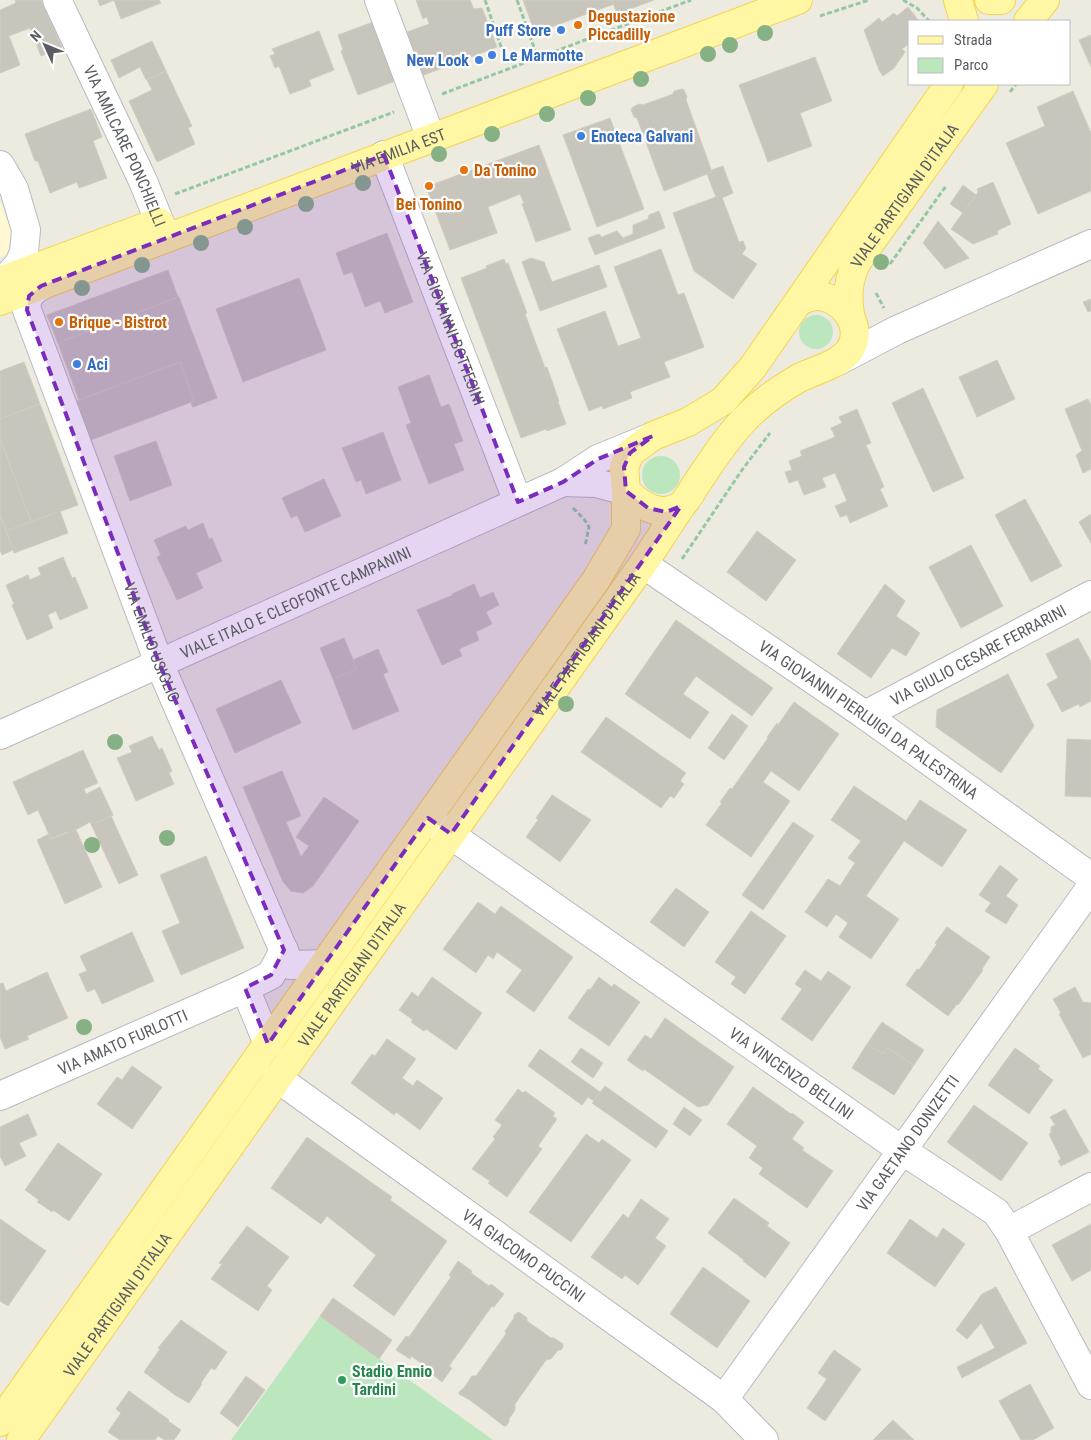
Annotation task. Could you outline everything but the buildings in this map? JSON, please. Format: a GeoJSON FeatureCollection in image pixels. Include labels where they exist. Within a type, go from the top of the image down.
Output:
{"type":"FeatureCollection","features":[{"type":"Feature","properties":{"kind":"main road","name":"VIA EMILIA EST"},"geometry":{"type":"LineString","coordinates":[[0,281],[753,0]]}},
{"type":"Feature","properties":{"kind":"main road","name":"VIA EMILIA EST"},"geometry":{"type":"LineString","coordinates":[[0,301],[42,286],[159,221],[384,156],[425,121],[798,0]]}},
{"type":"Feature","properties":{"kind":"main road"},"geometry":{"type":"LineString","coordinates":[[958,0],[964,20]]}},
{"type":"Feature","properties":{"kind":"main road"},"geometry":{"type":"LineString","coordinates":[[989,0],[1001,0]]}},
{"type":"Feature","properties":{"kind":"main road"},"geometry":{"type":"LineString","coordinates":[[1029,20],[1045,0]]}},
{"type":"Feature","properties":{"kind":"main road","name":"VIALE PARTIGIANI D'ITALIA"},"geometry":{"type":"LineString","coordinates":[[0,1422],[596,580],[626,529],[624,467],[630,453],[653,436],[688,422],[723,401],[753,367],[949,85]]}},
{"type":"Feature","properties":{"kind":"main road","name":"VIALE PARTIGIANI D'ITALIA"},"geometry":{"type":"LineString","coordinates":[[21,1440],[643,564],[720,449],[744,419],[767,400],[799,378],[838,361],[851,348],[853,337],[848,301],[849,286],[851,274],[858,260],[995,90]]}},
{"type":"Feature","properties":{"kind":"main road"},"geometry":{"type":"LineString","coordinates":[[800,301],[814,296],[823,297],[837,302],[851,318]]}},
{"type":"Feature","properties":{"kind":"main road"},"geometry":{"type":"LineString","coordinates":[[626,492],[638,503],[648,508],[666,512],[681,506]]}},
{"type":"Feature","properties":{"kind":"street","name":"VIA AMILCARE PONCHIELLI"},"geometry":{"type":"LineString","coordinates":[[57,0],[143,181],[159,221]]}},
{"type":"Feature","properties":{"kind":"street"},"geometry":{"type":"LineString","coordinates":[[379,0],[425,121]]}},
{"type":"Feature","properties":{"kind":"street","name":"VIA GIOVANNI BOTTESINI"},"geometry":{"type":"LineString","coordinates":[[384,156],[518,502]]}},
{"type":"Feature","properties":{"kind":"street"},"geometry":{"type":"LineString","coordinates":[[0,165],[14,189],[26,230],[24,252],[19,264],[9,275],[0,281]]}},
{"type":"Feature","properties":{"kind":"street"},"geometry":{"type":"LineString","coordinates":[[838,361],[897,330],[1091,244]]}},
{"type":"Feature","properties":{"kind":"street","name":"VIA EMILIO USIGLIO"},"geometry":{"type":"LineString","coordinates":[[42,286],[34,290],[29,296],[26,305],[27,310],[159,663],[290,965],[324,964]]}},
{"type":"Feature","properties":{"kind":"street"},"geometry":{"type":"LineString","coordinates":[[851,318],[897,330]]}},
{"type":"Feature","properties":{"kind":"street","name":"VIALE ITALO E CLEOFONTE CAMPANINI"},"geometry":{"type":"LineString","coordinates":[[0,735],[563,482],[598,459],[653,436]]}},
{"type":"Feature","properties":{"kind":"street","name":"VIALE ITALO E CLEOFONTE CAMPANINI"},"geometry":{"type":"LineString","coordinates":[[563,482],[596,483],[626,492]]}},
{"type":"Feature","properties":{"kind":"street","name":"VIA GIOVANNI PIERLUIGI DA PALESTRINA"},"geometry":{"type":"LineString","coordinates":[[643,564],[865,715],[1091,877]]}},
{"type":"Feature","properties":{"kind":"street","name":"VIA GIULIO CESARE FERRARINI"},"geometry":{"type":"LineString","coordinates":[[865,715],[1091,595]]}},
{"type":"Feature","properties":{"kind":"street","name":"VIA VINCENZO BELLINI"},"geometry":{"type":"LineString","coordinates":[[428,818],[903,1151],[996,1212],[1009,1231],[1091,1385]]}},
{"type":"Feature","properties":{"kind":"street","name":"VIA GAETANO DONIZETTI"},"geometry":{"type":"LineString","coordinates":[[724,1399],[1091,887]]}},
{"type":"Feature","properties":{"kind":"street","name":"VIA AMATO FURLOTTI"},"geometry":{"type":"LineString","coordinates":[[0,1096],[271,975],[284,950]]}},
{"type":"Feature","properties":{"kind":"street"},"geometry":{"type":"LineString","coordinates":[[245,988],[268,1044]]}},
{"type":"Feature","properties":{"kind":"street","name":"VIA GIACOMO PUCCINI"},"geometry":{"type":"LineString","coordinates":[[277,1078],[724,1399],[764,1440]]}},
{"type":"Feature","properties":{"kind":"street"},"geometry":{"type":"LineString","coordinates":[[1009,1231],[1091,1187]]}},
{"type":"Feature","properties":{"kind":"path"},"geometry":{"type":"LineString","coordinates":[[485,0],[508,64]]}},
{"type":"Feature","properties":{"kind":"path"},"geometry":{"type":"LineString","coordinates":[[517,0],[536,53]]}},
{"type":"Feature","properties":{"kind":"path"},"geometry":{"type":"LineString","coordinates":[[159,221],[425,121],[692,0]]}},
{"type":"Feature","properties":{"kind":"path"},"geometry":{"type":"LineString","coordinates":[[903,0],[917,8],[928,20]]}},
{"type":"Feature","properties":{"kind":"path"},"geometry":{"type":"LineString","coordinates":[[995,90],[1012,85]]}},
{"type":"Feature","properties":{"kind":"path"},"geometry":{"type":"LineString","coordinates":[[890,264],[951,179]]}},
{"type":"Feature","properties":{"kind":"path"},"geometry":{"type":"LineString","coordinates":[[872,287],[897,330]]}},
{"type":"Feature","properties":{"kind":"path"},"geometry":{"type":"LineString","coordinates":[[666,579],[742,470],[774,429]]}},
{"type":"Feature","properties":{"kind":"highlighted area"},"geometry":{"type":"Polygon","coordinates":[[[384,155],[518,502],[563,482],[598,459],[653,436],[630,453],[624,467],[626,491],[648,508],[666,512],[681,506],[451,834],[428,818],[268,1044],[245,988],[271,975],[284,950],[159,663],[27,310],[29,296],[41,286],[384,155]]]}},
{"type":"Feature","properties":{"kind":"shaded area"},"geometry":{"type":"Polygon","coordinates":[[[0,201],[19,250],[0,257],[0,201]]]}},
{"type":"Feature","properties":{"kind":"green space"},"geometry":{"type":"Polygon","coordinates":[[[816,315],[828,320],[833,332],[828,344],[816,349],[804,344],[799,332],[804,320],[816,315]]]}},
{"type":"Feature","properties":{"kind":"green space"},"geometry":{"type":"Polygon","coordinates":[[[661,456],[674,462],[680,475],[674,488],[661,494],[648,488],[642,475],[648,462],[661,456]]]}},
{"type":"Feature","properties":{"kind":"green space","name":"Stadio Ennio Tardini"},"geometry":{"type":"Polygon","coordinates":[[[320,1316],[493,1440],[231,1440],[320,1316]]]}},
{"type":"Feature","properties":{"kind":"place","name":"Degustazione Piccadilly"},"geometry":{"type":"Point","coordinates":[578,25]}},
{"type":"Feature","properties":{"kind":"place","name":"Puff Store"},"geometry":{"type":"Point","coordinates":[561,30]}},
{"type":"Feature","properties":{"kind":"place","name":"Le Marmotte"},"geometry":{"type":"Point","coordinates":[492,55]}},
{"type":"Feature","properties":{"kind":"place","name":"New Look"},"geometry":{"type":"Point","coordinates":[479,60]}},
{"type":"Feature","properties":{"kind":"place","name":"Enoteca Galvani"},"geometry":{"type":"Point","coordinates":[581,136]}},
{"type":"Feature","properties":{"kind":"place","name":"Da Tonino"},"geometry":{"type":"Point","coordinates":[464,170]}},
{"type":"Feature","properties":{"kind":"place","name":"Bei Tonino"},"geometry":{"type":"Point","coordinates":[429,186]}},
{"type":"Feature","properties":{"kind":"place","name":"Brique - Bistrot"},"geometry":{"type":"Point","coordinates":[59,322]}},
{"type":"Feature","properties":{"kind":"place","name":"Aci"},"geometry":{"type":"Point","coordinates":[77,364]}},
{"type":"Feature","properties":{"kind":"place","name":"Stadio Ennio Tardini"},"geometry":{"type":"Point","coordinates":[342,1380]}}]}
